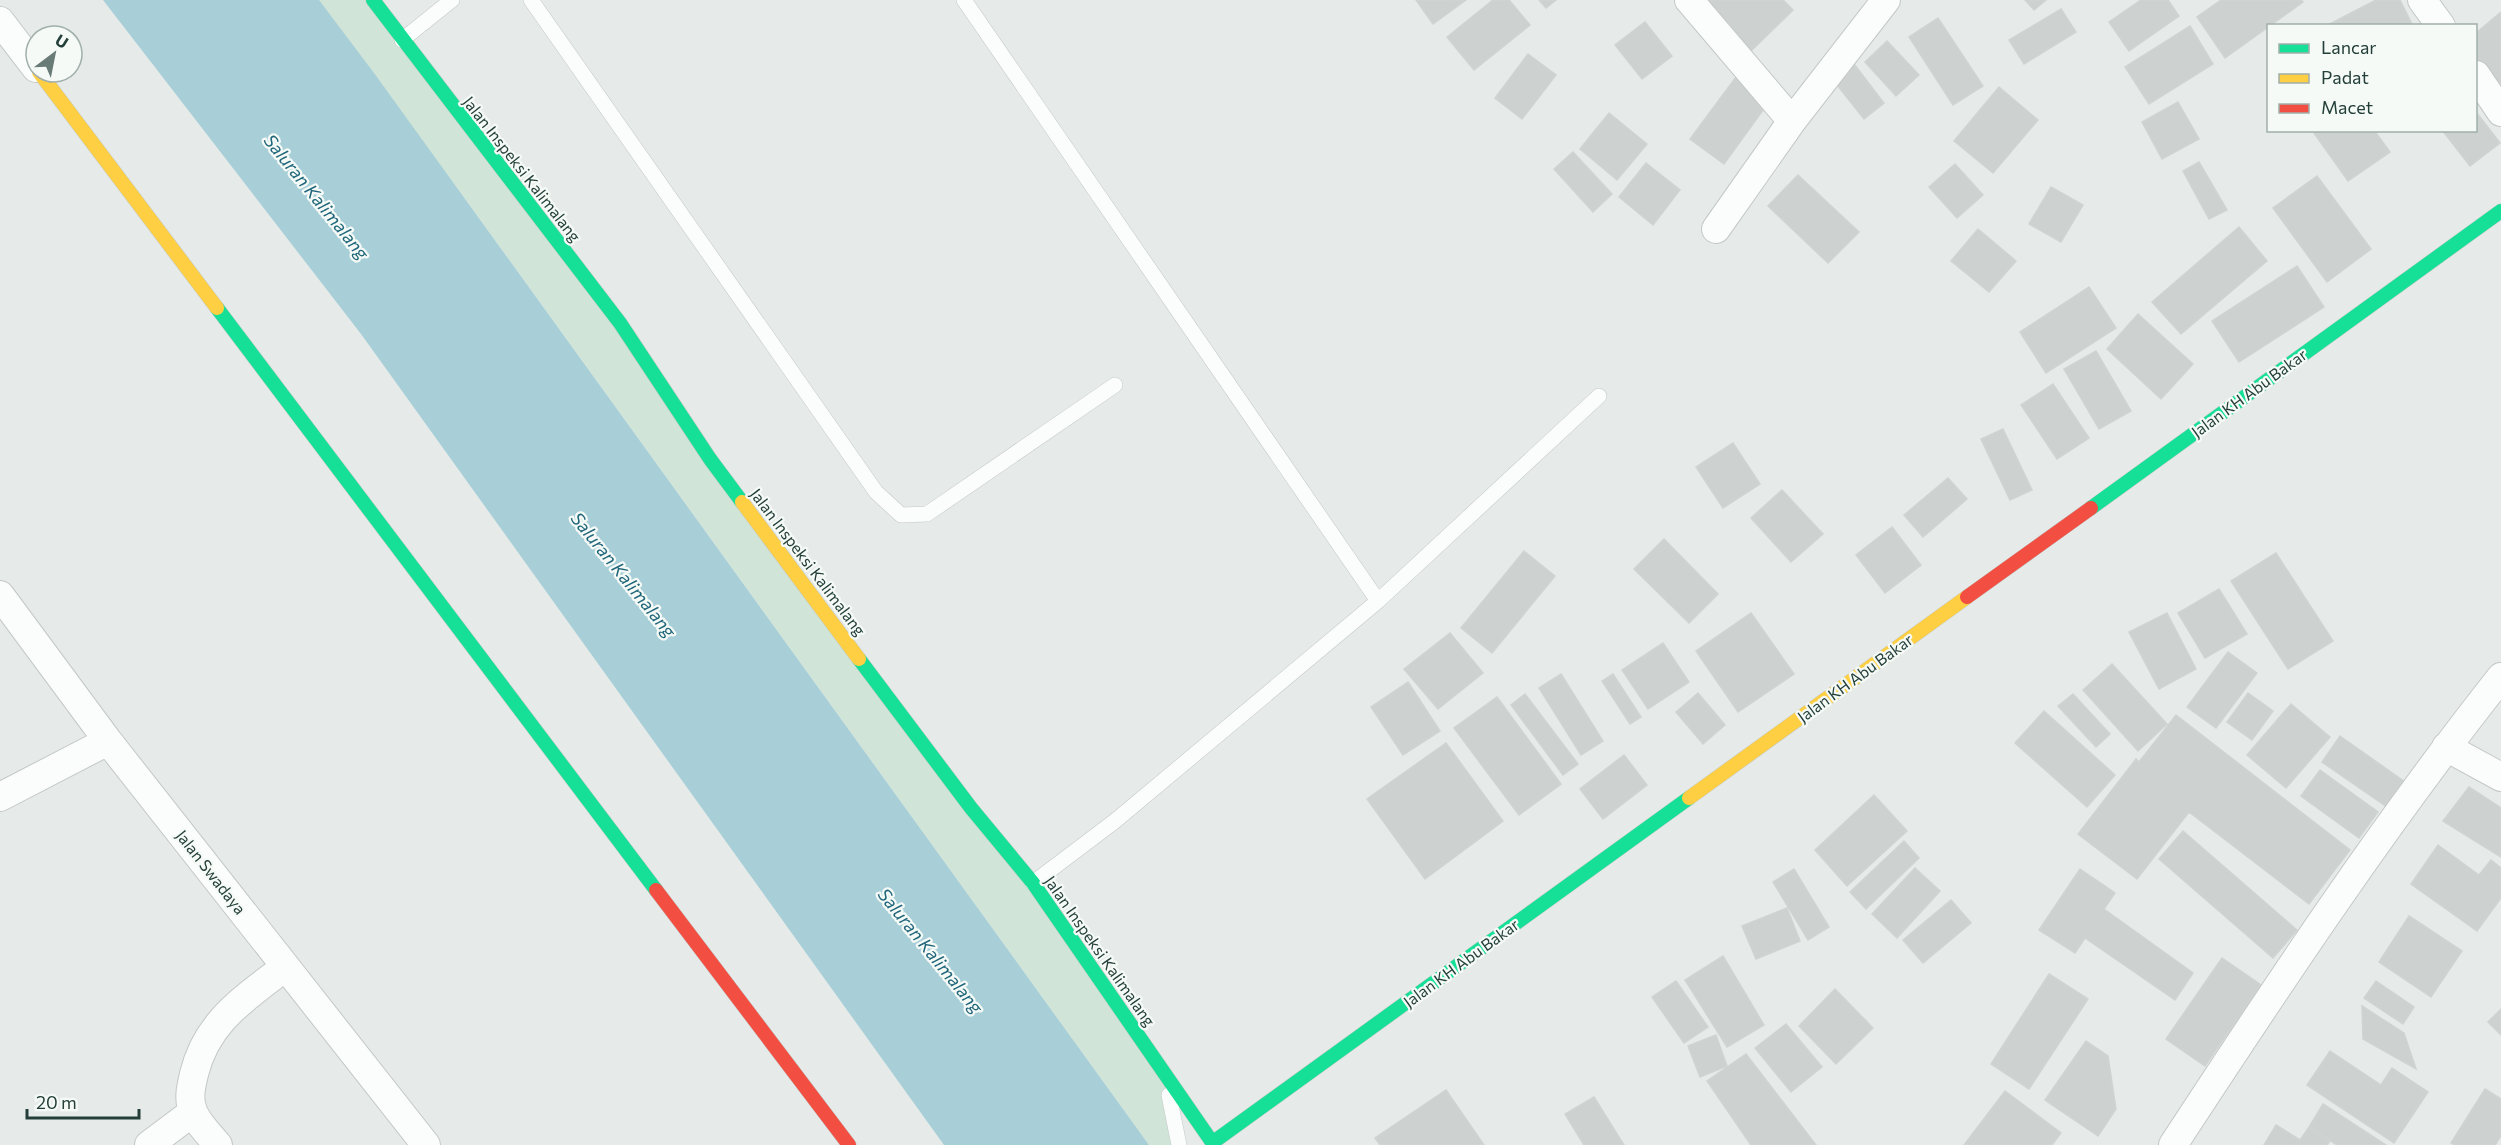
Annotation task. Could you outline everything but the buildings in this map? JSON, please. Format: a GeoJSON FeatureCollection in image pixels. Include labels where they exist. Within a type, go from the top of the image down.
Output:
{"type":"FeatureCollection","features":[{"type":"Feature","properties":{"kind":"street","name":"Jalan Inspeksi Kalimalang"},"geometry":{"type":"LineString","coordinates":[[373,0],[620,323],[710,459],[810,594],[971,808],[1033,883],[1212,1144]]}},
{"type":"Feature","properties":{"kind":"street"},"geometry":{"type":"LineString","coordinates":[[1689,0],[1792,121]]}},
{"type":"Feature","properties":{"kind":"street"},"geometry":{"type":"LineString","coordinates":[[1716,229],[1792,121],[1886,0]]}},
{"type":"Feature","properties":{"kind":"street"},"geometry":{"type":"LineString","coordinates":[[2422,0],[2440,24]]}},
{"type":"Feature","properties":{"kind":"street"},"geometry":{"type":"LineString","coordinates":[[0,21],[24,52]]}},
{"type":"Feature","properties":{"kind":"street"},"geometry":{"type":"LineString","coordinates":[[2477,78],[2501,112]]}},
{"type":"Feature","properties":{"kind":"street"},"geometry":{"type":"LineString","coordinates":[[48,84],[849,1145]]}},
{"type":"Feature","properties":{"kind":"street","name":"Jalan KH Abu Bakar"},"geometry":{"type":"LineString","coordinates":[[1212,1144],[2501,211]]}},
{"type":"Feature","properties":{"kind":"street","name":"Jalan Swadaya"},"geometry":{"type":"LineString","coordinates":[[0,595],[108,741],[426,1145]]}},
{"type":"Feature","properties":{"kind":"street"},"geometry":{"type":"LineString","coordinates":[[2172,1145],[2352,878],[2446,747],[2501,677]]}},
{"type":"Feature","properties":{"kind":"street"},"geometry":{"type":"LineString","coordinates":[[0,797],[108,741]]}},
{"type":"Feature","properties":{"kind":"street"},"geometry":{"type":"LineString","coordinates":[[2446,747],[2501,777]]}},
{"type":"Feature","properties":{"kind":"street"},"geometry":{"type":"LineString","coordinates":[[218,1145],[193,1112],[190,1093],[202,1046],[229,1012],[285,967]]}},
{"type":"Feature","properties":{"kind":"street"},"geometry":{"type":"LineString","coordinates":[[149,1145],[193,1112]]}},
{"type":"Feature","properties":{"kind":"lane"},"geometry":{"type":"LineString","coordinates":[[402,40],[452,0]]}},
{"type":"Feature","properties":{"kind":"lane"},"geometry":{"type":"LineString","coordinates":[[531,0],[876,492],[901,515],[927,514],[1115,385]]}},
{"type":"Feature","properties":{"kind":"lane"},"geometry":{"type":"LineString","coordinates":[[964,0],[1378,601]]}},
{"type":"Feature","properties":{"kind":"lane"},"geometry":{"type":"LineString","coordinates":[[1033,883],[1115,821],[1378,601],[1599,396]]}},
{"type":"Feature","properties":{"kind":"lane"},"geometry":{"type":"LineString","coordinates":[[1165,1074],[1179,1145]]}},
{"type":"Feature","properties":{"kind":"green space"},"geometry":{"type":"Polygon","coordinates":[[[315,0],[373,0],[1165,1074],[1179,1145],[1149,1145],[466,200],[315,0]]]}},
{"type":"Feature","properties":{"kind":"water","name":"Saluran Kalimalang"},"geometry":{"type":"Polygon","coordinates":[[[103,0],[319,0],[1149,1145],[944,1145],[361,334],[103,0]]]}},
{"type":"Feature","properties":{"kind":"traffic: fast"},"geometry":{"type":"LineString","coordinates":[[373,0],[620,323],[710,459],[742,502]]}},
{"type":"Feature","properties":{"kind":"traffic: fast"},"geometry":{"type":"LineString","coordinates":[[2091,508],[2501,211]]}},
{"type":"Feature","properties":{"kind":"traffic: fast"},"geometry":{"type":"LineString","coordinates":[[217,308],[656,890]]}},
{"type":"Feature","properties":{"kind":"traffic: fast"},"geometry":{"type":"LineString","coordinates":[[859,659],[971,808],[1033,883],[1214,1145]]}},
{"type":"Feature","properties":{"kind":"traffic: fast"},"geometry":{"type":"LineString","coordinates":[[1212,1143],[1689,798]]}},
{"type":"Feature","properties":{"kind":"traffic: slow"},"geometry":{"type":"LineString","coordinates":[[48,84],[217,308]]}},
{"type":"Feature","properties":{"kind":"traffic: slow"},"geometry":{"type":"LineString","coordinates":[[742,502],[859,659]]}},
{"type":"Feature","properties":{"kind":"traffic: slow"},"geometry":{"type":"LineString","coordinates":[[1689,798],[1967,597]]}},
{"type":"Feature","properties":{"kind":"traffic: jam"},"geometry":{"type":"LineString","coordinates":[[1967,597],[2091,508]]}},
{"type":"Feature","properties":{"kind":"traffic: jam"},"geometry":{"type":"LineString","coordinates":[[656,890],[849,1145]]}}]}
